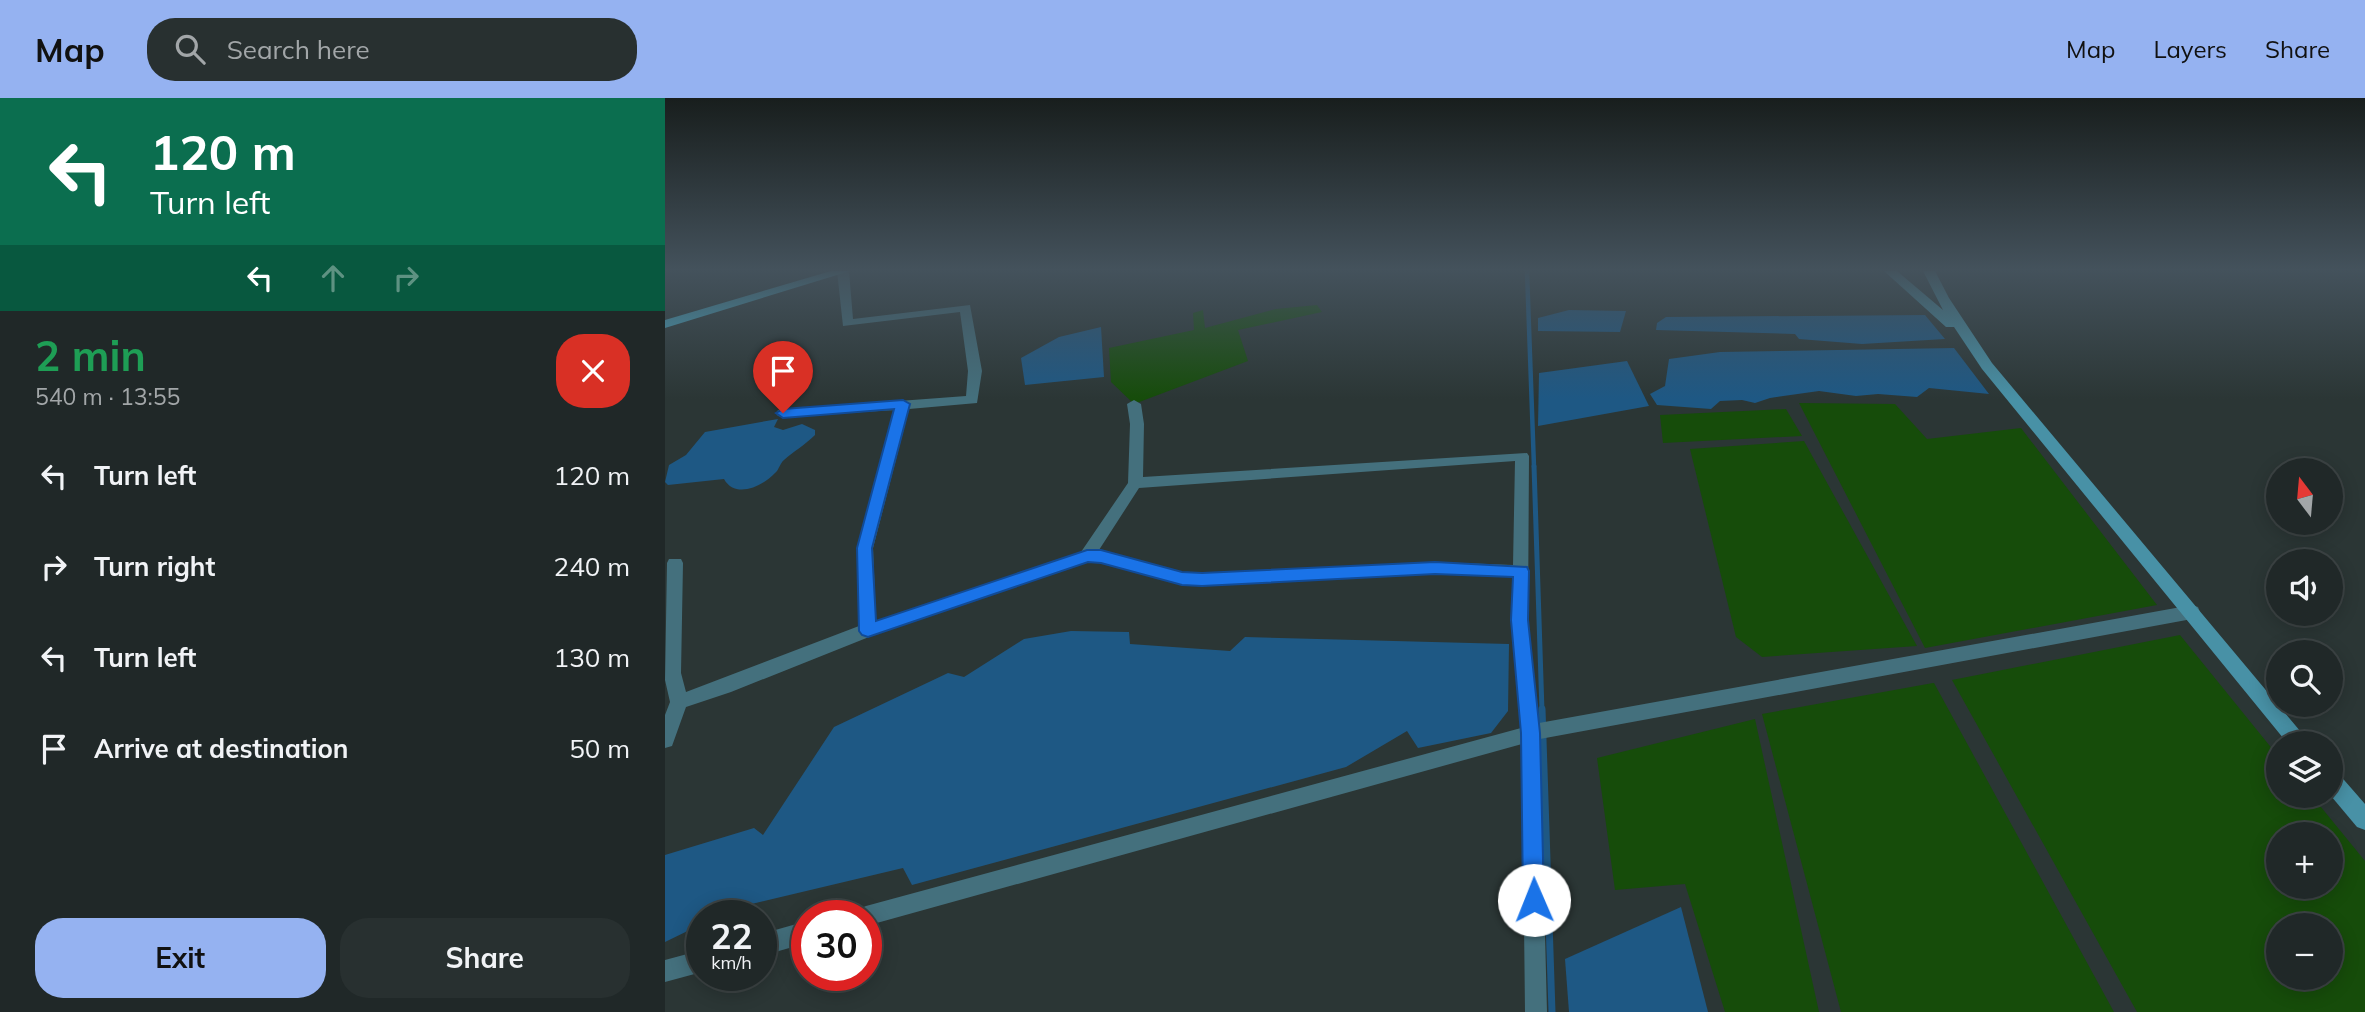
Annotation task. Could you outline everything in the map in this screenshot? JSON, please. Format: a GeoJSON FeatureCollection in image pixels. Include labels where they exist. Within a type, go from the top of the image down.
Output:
{"type":"FeatureCollection","features":[{"type":"Feature","properties":{"kind":"main road"},"geometry":{"type":"LineString","coordinates":[[665,324],[700,314]]}},
{"type":"Feature","properties":{"kind":"main road"},"geometry":{"type":"LineString","coordinates":[[1939,314],[1970,341]]}},
{"type":"Feature","properties":{"kind":"main road"},"geometry":{"type":"LineString","coordinates":[[1952,314],[1994,374],[2290,731]]}},
{"type":"Feature","properties":{"kind":"main road"},"geometry":{"type":"LineString","coordinates":[[2343,794],[2365,820]]}},
{"type":"Feature","properties":{"kind":"street"},"geometry":{"type":"LineString","coordinates":[[846,314],[847,323],[917,314]]}},
{"type":"Feature","properties":{"kind":"street"},"geometry":{"type":"LineString","coordinates":[[783,413],[972,400],[975,371],[967,314]]}},
{"type":"Feature","properties":{"kind":"street"},"geometry":{"type":"LineString","coordinates":[[868,631],[865,548],[903,404]]}},
{"type":"Feature","properties":{"kind":"street"},"geometry":{"type":"LineString","coordinates":[[1087,556],[1135,483],[1137,425],[1134,404]]}},
{"type":"Feature","properties":{"kind":"street"},"geometry":{"type":"LineString","coordinates":[[1135,483],[1522,456],[1520,620],[1531,733],[1536,1012]]}},
{"type":"Feature","properties":{"kind":"street"},"geometry":{"type":"LineString","coordinates":[[679,702],[725,687],[868,631],[1087,556],[1101,556],[1182,578],[1202,579],[1435,568],[1521,571]]}},
{"type":"Feature","properties":{"kind":"street"},"geometry":{"type":"LineString","coordinates":[[665,740],[679,702],[672,673],[675,563]]}},
{"type":"Feature","properties":{"kind":"street"},"geometry":{"type":"LineString","coordinates":[[882,912],[1531,733],[2192,612]]}},
{"type":"Feature","properties":{"kind":"street"},"geometry":{"type":"LineString","coordinates":[[665,971],[686,965]]}},
{"type":"Feature","properties":{"kind":"green space"},"geometry":{"type":"Polygon","coordinates":[[[1193,314],[1203,314],[1205,328],[1259,314],[1314,314],[1238,330],[1248,361],[1134,404],[1111,382],[1109,348],[1194,330],[1193,314]]]}},
{"type":"Feature","properties":{"kind":"green space"},"geometry":{"type":"Polygon","coordinates":[[[1799,403],[1895,404],[1927,439],[2021,428],[2157,605],[1925,648],[1799,403]]]}},
{"type":"Feature","properties":{"kind":"green space"},"geometry":{"type":"Polygon","coordinates":[[[1786,409],[1802,436],[1663,443],[1660,415],[1786,409]]]}},
{"type":"Feature","properties":{"kind":"green space"},"geometry":{"type":"Polygon","coordinates":[[[1804,441],[1917,646],[1762,657],[1736,637],[1690,449],[1804,441]]]}},
{"type":"Feature","properties":{"kind":"green space"},"geometry":{"type":"Polygon","coordinates":[[[2180,635],[2266,741],[2266,808],[2322,808],[2333,822],[2266,822],[2266,899],[2343,899],[2343,834],[2365,861],[2365,1012],[2137,1012],[1952,680],[2180,635]]]}},
{"type":"Feature","properties":{"kind":"green space"},"geometry":{"type":"Polygon","coordinates":[[[1934,683],[2114,1012],[1841,1012],[1762,714],[1934,683]]]}},
{"type":"Feature","properties":{"kind":"green space"},"geometry":{"type":"Polygon","coordinates":[[[1755,719],[1819,1012],[1725,1012],[1685,884],[1615,890],[1597,758],[1755,719]]]}},
{"type":"Feature","properties":{"kind":"water"},"geometry":{"type":"Polygon","coordinates":[[[1555,314],[1625,314],[1620,332],[1538,331],[1538,318],[1555,314]]]}},
{"type":"Feature","properties":{"kind":"water"},"geometry":{"type":"Polygon","coordinates":[[[1925,315],[1945,339],[1862,344],[1799,339],[1795,334],[1656,330],[1657,323],[1666,317],[1925,315]]]}},
{"type":"Feature","properties":{"kind":"water"},"geometry":{"type":"Polygon","coordinates":[[[1101,327],[1104,377],[1025,385],[1021,358],[1059,337],[1101,327]]]}},
{"type":"Feature","properties":{"kind":"water"},"geometry":{"type":"Polygon","coordinates":[[[1954,348],[1989,394],[1929,388],[1917,397],[1878,394],[1856,396],[1819,391],[1770,398],[1755,403],[1742,400],[1720,401],[1711,409],[1657,405],[1650,394],[1665,386],[1669,359],[1720,352],[1954,348]]]}},
{"type":"Feature","properties":{"kind":"water"},"geometry":{"type":"Polygon","coordinates":[[[1627,361],[1649,406],[1538,426],[1539,373],[1627,361]]]}},
{"type":"Feature","properties":{"kind":"water"},"geometry":{"type":"Polygon","coordinates":[[[778,419],[774,427],[783,430],[802,424],[815,430],[815,435],[784,460],[776,472],[763,483],[742,490],[729,485],[724,479],[668,485],[665,482],[669,465],[686,455],[705,432],[778,419]]]}},
{"type":"Feature","properties":{"kind":"water"},"geometry":{"type":"Polygon","coordinates":[[[1071,631],[1129,632],[1130,644],[1230,651],[1245,637],[1509,644],[1508,711],[1491,733],[1418,748],[1407,731],[1346,767],[912,885],[903,868],[769,900],[686,900],[686,932],[665,942],[665,855],[754,828],[763,835],[834,727],[948,673],[964,677],[1024,639],[1071,631]]]}},
{"type":"Feature","properties":{"kind":"water"},"geometry":{"type":"Polygon","coordinates":[[[1681,907],[1708,1012],[1569,1012],[1565,959],[1681,907]]]}},
{"type":"Feature","properties":{"kind":"waterway"},"geometry":{"type":"LineString","coordinates":[[1529,314],[1534,467]]}},
{"type":"Feature","properties":{"kind":"waterway"},"geometry":{"type":"LineString","coordinates":[[1534,466],[1542,711]]}},
{"type":"Feature","properties":{"kind":"waterway"},"geometry":{"type":"LineString","coordinates":[[1542,709],[1552,1012]]}},
{"type":"Feature","properties":{"kind":"route"},"geometry":{"type":"LineString","coordinates":[[783,413],[903,404],[865,548],[868,631],[1087,556],[1101,556],[1182,578],[1202,579],[1435,568],[1521,571],[1520,620],[1531,733],[1534,900]]}}]}
